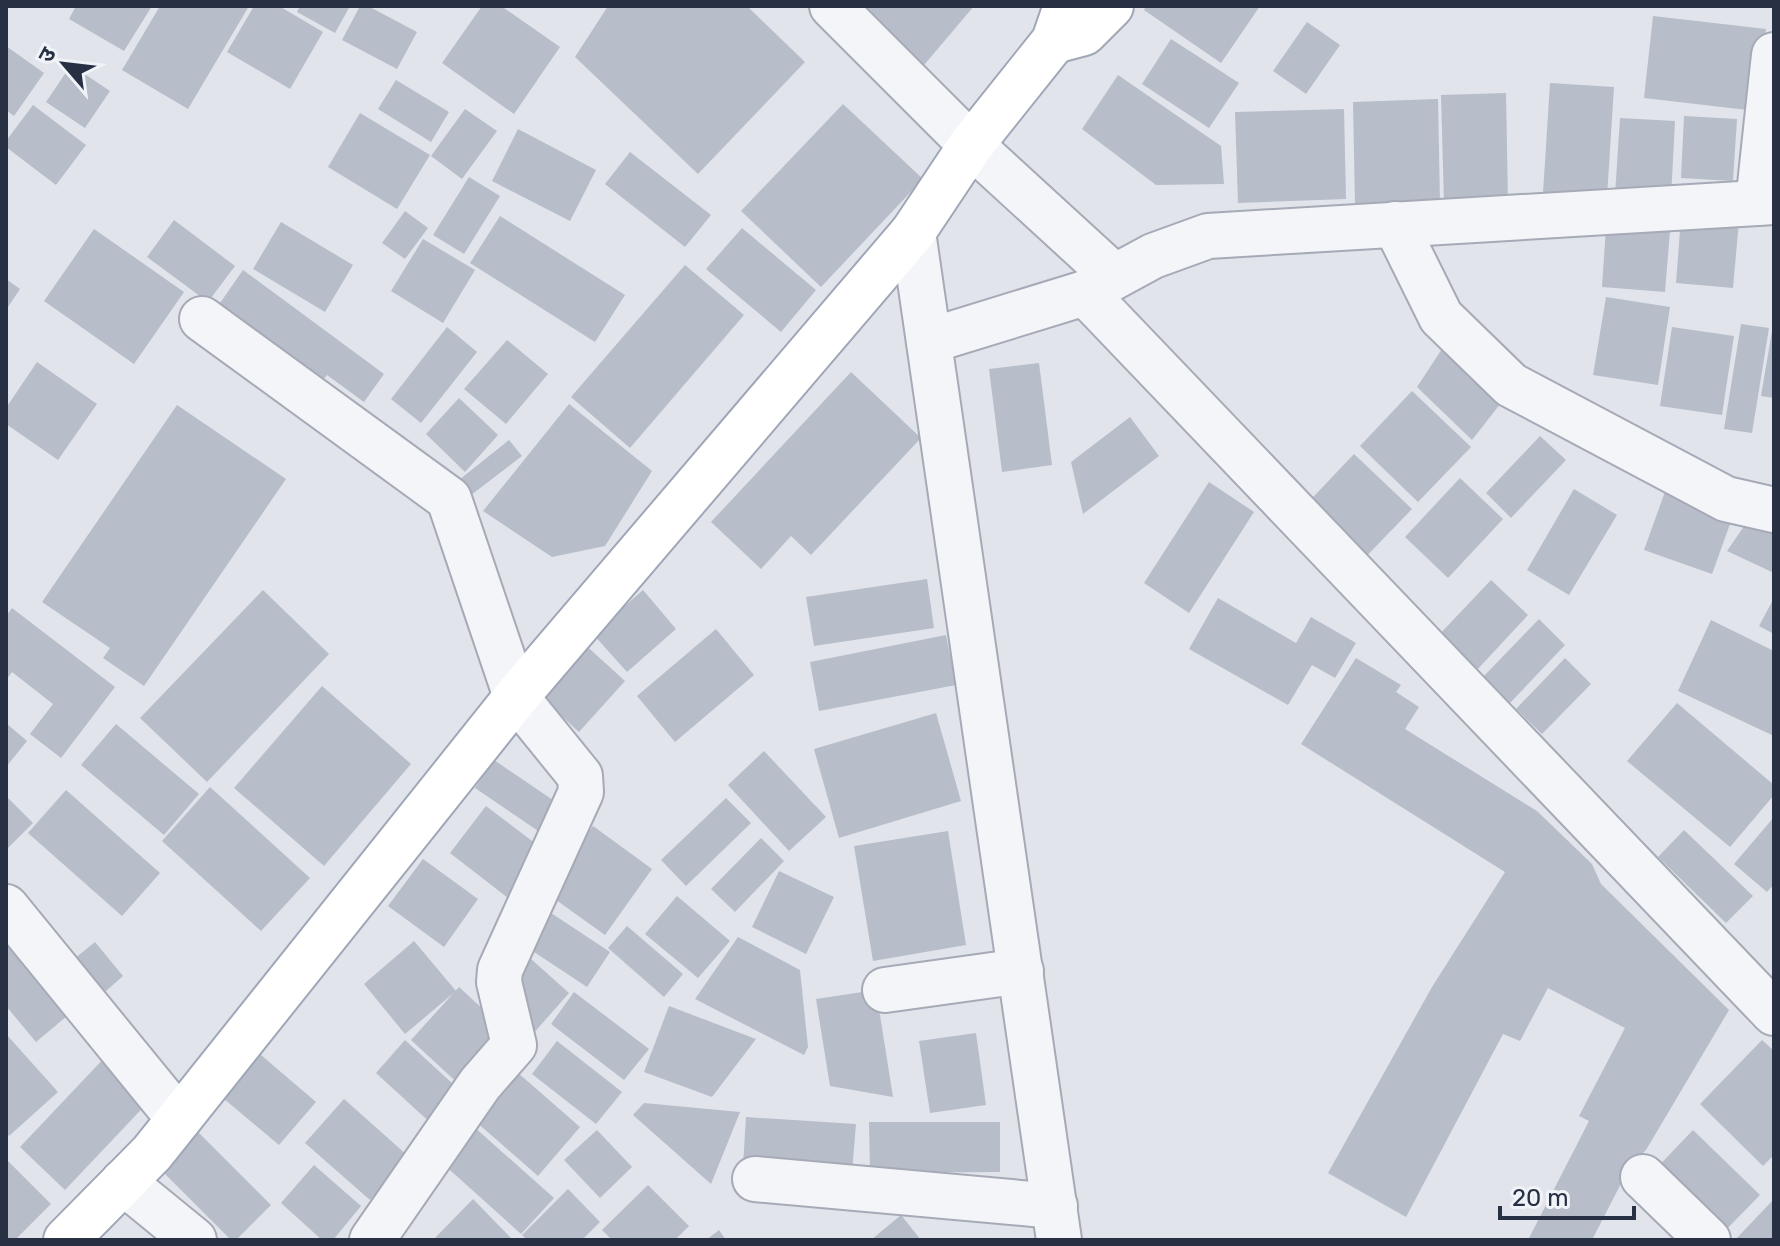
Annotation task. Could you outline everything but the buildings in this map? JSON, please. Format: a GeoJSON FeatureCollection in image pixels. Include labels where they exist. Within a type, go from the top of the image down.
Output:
{"type":"FeatureCollection","features":[{"type":"Feature","properties":{"kind":"main road"},"geometry":{"type":"LineString","coordinates":[[66,1240],[179,1119],[516,697],[913,232],[971,145],[1060,23],[1084,33],[1111,6]]}},
{"type":"Feature","properties":{"kind":"street"},"geometry":{"type":"LineString","coordinates":[[832,6],[971,145],[1774,1013]]}},
{"type":"Feature","properties":{"kind":"street"},"geometry":{"type":"LineString","coordinates":[[929,341],[1099,284],[1153,256],[1208,236],[1766,203],[1774,55]]}},
{"type":"Feature","properties":{"kind":"street"},"geometry":{"type":"LineString","coordinates":[[1395,224],[1441,317],[1511,385],[1726,499],[1774,510]]}},
{"type":"Feature","properties":{"kind":"street"},"geometry":{"type":"LineString","coordinates":[[755,1179],[1057,1223],[913,232]]}},
{"type":"Feature","properties":{"kind":"street"},"geometry":{"type":"LineString","coordinates":[[202,319],[449,499],[516,697],[580,776],[581,792],[500,970],[499,982],[514,1045],[480,1084],[372,1240]]}},
{"type":"Feature","properties":{"kind":"street"},"geometry":{"type":"LineString","coordinates":[[6,907],[179,1119]]}},
{"type":"Feature","properties":{"kind":"street"},"geometry":{"type":"LineString","coordinates":[[885,990],[1021,971]]}},
{"type":"Feature","properties":{"kind":"street"},"geometry":{"type":"LineString","coordinates":[[1643,1177],[1708,1240]]}},
{"type":"Feature","properties":{"kind":"street"},"geometry":{"type":"LineString","coordinates":[[123,1182],[194,1240]]}}]}
